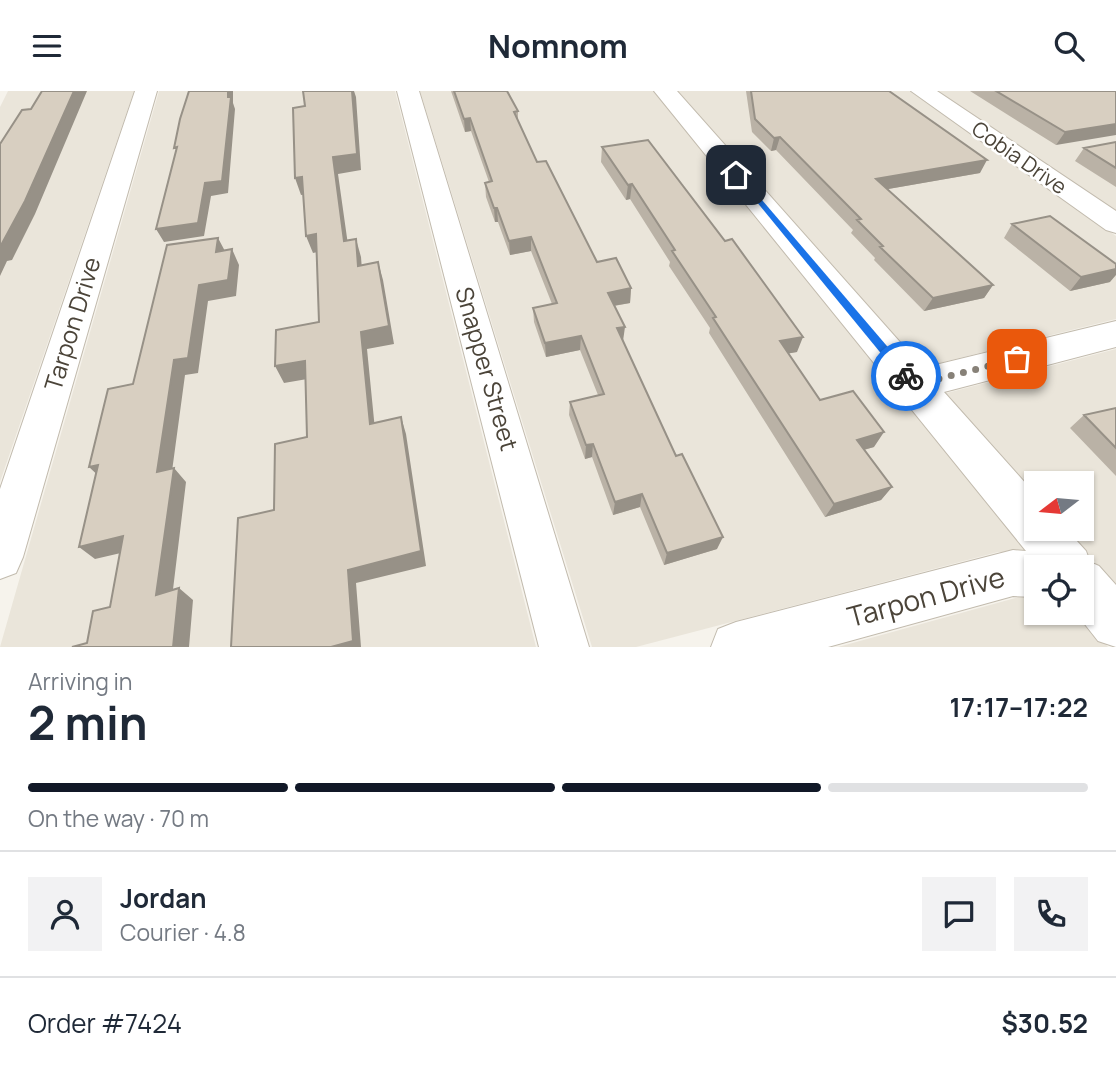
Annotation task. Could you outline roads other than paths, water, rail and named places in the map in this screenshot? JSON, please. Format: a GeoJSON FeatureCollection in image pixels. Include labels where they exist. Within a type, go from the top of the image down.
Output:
{"type":"FeatureCollection","features":[{"type":"Feature","properties":{"kind":"street","name":"Tarpon Drive"},"geometry":{"type":"LineString","coordinates":[[0,557],[146,91]]}},
{"type":"Feature","properties":{"kind":"street","name":"Snapper Street"},"geometry":{"type":"LineString","coordinates":[[408,91],[564,647]]}},
{"type":"Feature","properties":{"kind":"street"},"geometry":{"type":"LineString","coordinates":[[665,91],[1059,555]]}},
{"type":"Feature","properties":{"kind":"street","name":"Cobia Drive"},"geometry":{"type":"LineString","coordinates":[[922,91],[1116,224]]}},
{"type":"Feature","properties":{"kind":"street"},"geometry":{"type":"LineString","coordinates":[[914,385],[1109,342]]}},
{"type":"Feature","properties":{"kind":"street","name":"Tarpon Drive"},"geometry":{"type":"LineString","coordinates":[[736,647],[1013,573],[1024,573]]}},
{"type":"Feature","properties":{"kind":"street"},"geometry":{"type":"LineString","coordinates":[[1094,596],[1116,623]]}}]}
